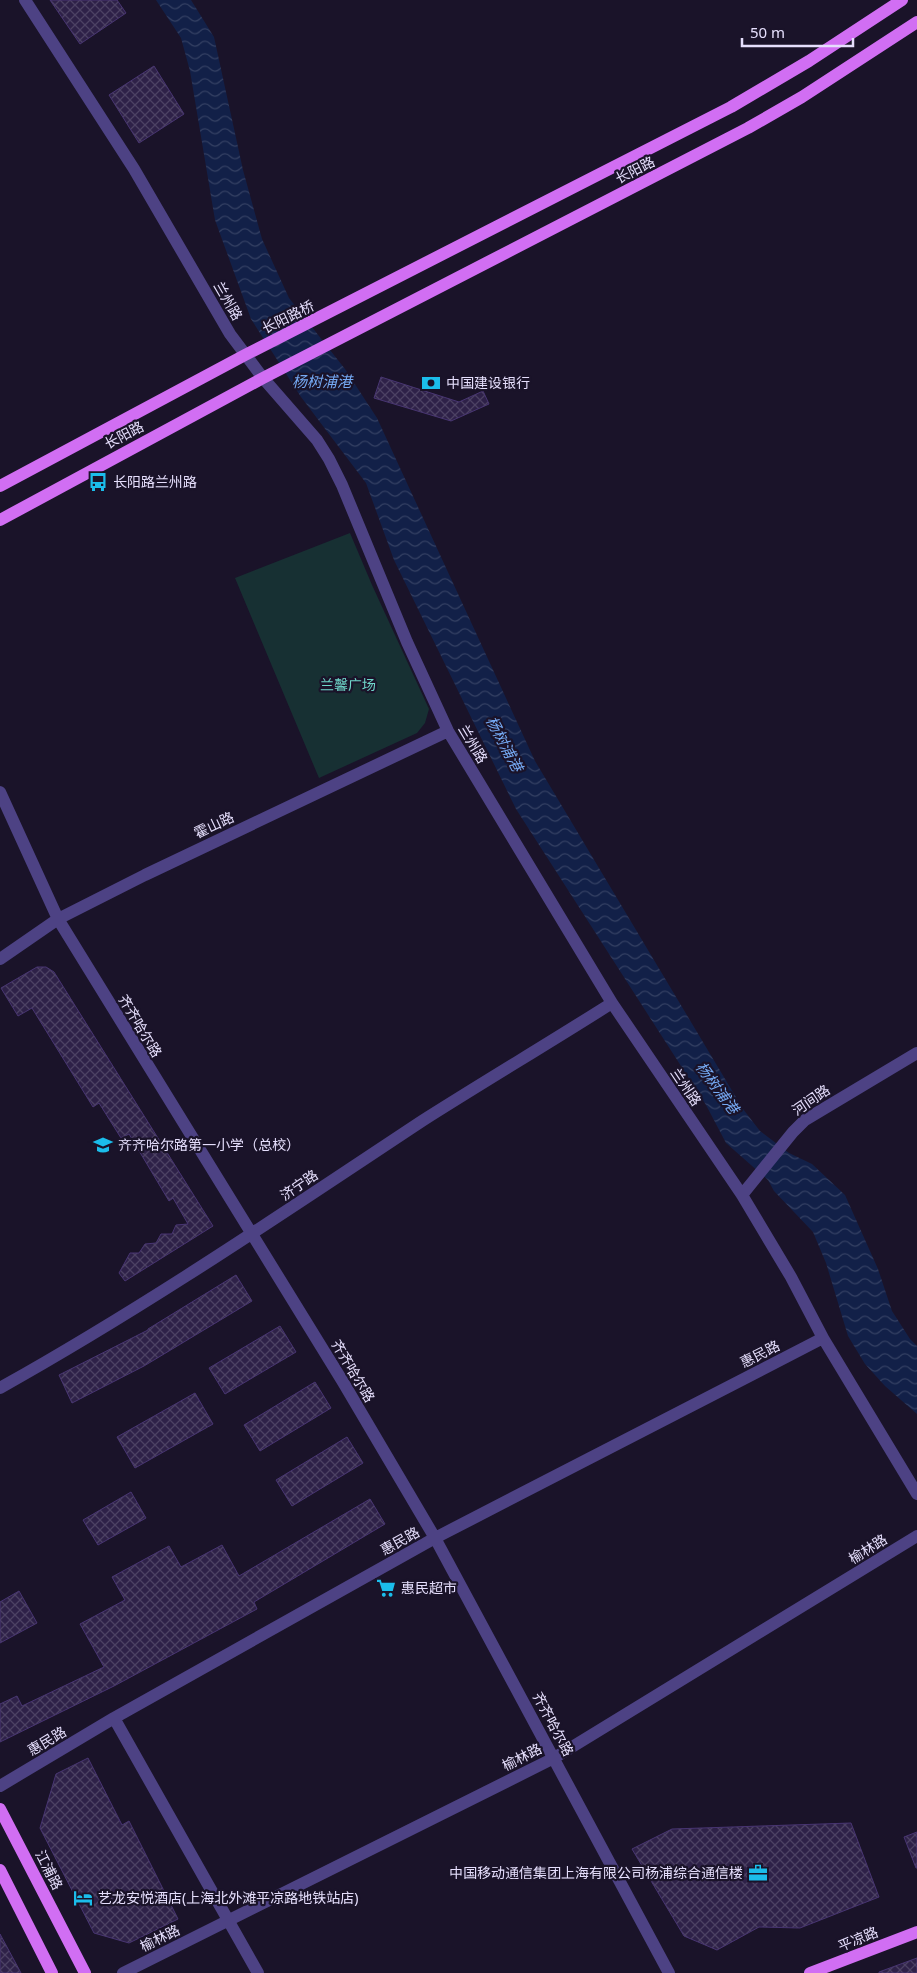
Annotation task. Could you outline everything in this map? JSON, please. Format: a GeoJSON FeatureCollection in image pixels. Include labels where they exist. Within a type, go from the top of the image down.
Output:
{"type":"FeatureCollection","features":[{"type":"Feature","properties":{"kind":"main road","name":"长阳路"},"geometry":{"type":"LineString","coordinates":[[344,306],[731,107],[809,61],[902,0]]}},
{"type":"Feature","properties":{"kind":"main road","name":"长阳路"},"geometry":{"type":"LineString","coordinates":[[0,520],[263,378],[748,128],[819,86],[917,22]]}},
{"type":"Feature","properties":{"kind":"main road","name":"长阳路桥"},"geometry":{"type":"LineString","coordinates":[[245,355],[344,306]]}},
{"type":"Feature","properties":{"kind":"main road","name":"长阳路"},"geometry":{"type":"LineString","coordinates":[[0,486],[245,355]]}},
{"type":"Feature","properties":{"kind":"main road","name":"江浦路"},"geometry":{"type":"LineString","coordinates":[[0,1809],[85,1973]]}},
{"type":"Feature","properties":{"kind":"main road"},"geometry":{"type":"LineString","coordinates":[[0,1870],[52,1973]]}},
{"type":"Feature","properties":{"kind":"main road","name":"平凉路"},"geometry":{"type":"LineString","coordinates":[[810,1973],[917,1932]]}},
{"type":"Feature","properties":{"kind":"street","name":"兰州路"},"geometry":{"type":"LineString","coordinates":[[25,0],[134,169],[230,334],[263,378],[304,424],[329,459],[346,494],[407,642],[448,731],[612,1003],[742,1195],[791,1277],[823,1338],[917,1494]]}},
{"type":"Feature","properties":{"kind":"street","name":"霍山路"},"geometry":{"type":"LineString","coordinates":[[0,959],[58,919],[154,871],[448,731]]}},
{"type":"Feature","properties":{"kind":"street","name":"齐齐哈尔路"},"geometry":{"type":"LineString","coordinates":[[0,792],[58,919],[251,1236],[343,1382],[435,1538],[669,1973]]}},
{"type":"Feature","properties":{"kind":"street","name":"济宁路"},"geometry":{"type":"LineString","coordinates":[[0,1388],[48,1361],[251,1236],[424,1120],[612,1003]]}},
{"type":"Feature","properties":{"kind":"street","name":"河间路"},"geometry":{"type":"LineString","coordinates":[[742,1195],[798,1126],[816,1113],[917,1053]]}},
{"type":"Feature","properties":{"kind":"street","name":"惠民路"},"geometry":{"type":"LineString","coordinates":[[0,1786],[114,1718],[435,1538],[823,1338]]}},
{"type":"Feature","properties":{"kind":"street","name":"榆林路"},"geometry":{"type":"LineString","coordinates":[[123,1973],[554,1758],[917,1536]]}},
{"type":"Feature","properties":{"kind":"street"},"geometry":{"type":"LineString","coordinates":[[114,1718],[258,1973]]}},
{"type":"Feature","properties":{"kind":"green space","name":"兰馨广场"},"geometry":{"type":"Polygon","coordinates":[[[350,533],[429,709],[425,723],[417,733],[319,778],[235,578],[350,533]]]}},
{"type":"Feature","properties":{"kind":"water","name":"杨树浦港"},"geometry":{"type":"Polygon","coordinates":[[[156,0],[191,0],[214,37],[243,170],[262,239],[289,298],[345,369],[377,418],[535,761],[743,1109],[760,1131],[789,1153],[812,1164],[845,1195],[878,1269],[892,1311],[910,1339],[917,1346],[917,1414],[885,1386],[865,1364],[848,1336],[826,1263],[813,1232],[774,1191],[768,1180],[726,1143],[706,1105],[516,809],[394,560],[366,483],[301,397],[251,319],[215,220],[190,71],[181,38],[156,0]]]}},
{"type":"Feature","properties":{"kind":"building"},"geometry":{"type":"Polygon","coordinates":[[[50,0],[117,0],[126,13],[80,44],[50,0]]]}},
{"type":"Feature","properties":{"kind":"building"},"geometry":{"type":"Polygon","coordinates":[[[154,66],[184,114],[139,143],[109,95],[154,66]]]}},
{"type":"Feature","properties":{"kind":"building"},"geometry":{"type":"Polygon","coordinates":[[[381,377],[459,402],[483,391],[489,404],[451,421],[374,398],[381,377]]]}},
{"type":"Feature","properties":{"kind":"building"},"geometry":{"type":"Polygon","coordinates":[[[37,967],[46,967],[54,972],[213,1226],[125,1281],[119,1273],[130,1253],[139,1253],[145,1244],[156,1243],[161,1234],[172,1234],[176,1225],[188,1224],[173,1198],[169,1201],[129,1134],[121,1138],[99,1103],[93,1107],[32,1008],[18,1016],[1,988],[37,967]]]}},
{"type":"Feature","properties":{"kind":"building"},"geometry":{"type":"Polygon","coordinates":[[[236,1275],[252,1301],[144,1366],[72,1403],[59,1375],[148,1330],[236,1275]]]}},
{"type":"Feature","properties":{"kind":"building"},"geometry":{"type":"Polygon","coordinates":[[[280,1326],[296,1352],[225,1394],[209,1368],[280,1326]]]}},
{"type":"Feature","properties":{"kind":"building"},"geometry":{"type":"Polygon","coordinates":[[[315,1382],[331,1408],[260,1451],[244,1425],[315,1382]]]}},
{"type":"Feature","properties":{"kind":"building"},"geometry":{"type":"Polygon","coordinates":[[[195,1393],[213,1424],[135,1468],[117,1437],[195,1393]]]}},
{"type":"Feature","properties":{"kind":"building"},"geometry":{"type":"Polygon","coordinates":[[[347,1437],[363,1463],[292,1506],[276,1480],[347,1437]]]}},
{"type":"Feature","properties":{"kind":"building"},"geometry":{"type":"Polygon","coordinates":[[[131,1492],[146,1518],[98,1545],[83,1520],[131,1492]]]}},
{"type":"Feature","properties":{"kind":"building"},"geometry":{"type":"Polygon","coordinates":[[[370,1499],[385,1524],[254,1602],[257,1609],[114,1686],[0,1742],[0,1704],[17,1696],[22,1706],[104,1667],[80,1624],[125,1600],[112,1577],[169,1546],[181,1567],[222,1545],[239,1576],[370,1499]]]}},
{"type":"Feature","properties":{"kind":"building"},"geometry":{"type":"Polygon","coordinates":[[[19,1591],[37,1623],[0,1643],[0,1602],[19,1591]]]}},
{"type":"Feature","properties":{"kind":"building"},"geometry":{"type":"Polygon","coordinates":[[[88,1758],[122,1825],[129,1821],[178,1919],[129,1943],[94,1933],[40,1828],[56,1774],[88,1758]]]}},
{"type":"Feature","properties":{"kind":"building","name":"中国移动通信集团上海有限公司杨浦综合通信楼"},"geometry":{"type":"Polygon","coordinates":[[[851,1823],[879,1897],[800,1928],[759,1927],[717,1950],[684,1936],[632,1849],[672,1829],[851,1823]]]}},
{"type":"Feature","properties":{"kind":"building"},"geometry":{"type":"Polygon","coordinates":[[[917,1832],[917,1868],[916,1868],[904,1837],[917,1832]]]}},
{"type":"Feature","properties":{"kind":"building"},"geometry":{"type":"Polygon","coordinates":[[[0,1934],[21,1973],[0,1973],[0,1934]]]}},
{"type":"Feature","properties":{"kind":"building"},"geometry":{"type":"Polygon","coordinates":[[[917,1958],[917,1973],[879,1973],[879,1972],[917,1958]]]}},
{"type":"Feature","properties":{"kind":"place","name":"中国建设银行"},"geometry":{"type":"Point","coordinates":[431,383]}},
{"type":"Feature","properties":{"kind":"place","name":"长阳路兰州路"},"geometry":{"type":"Point","coordinates":[98,482]}},
{"type":"Feature","properties":{"kind":"place","name":"齐齐哈尔路第一小学（总校）"},"geometry":{"type":"Point","coordinates":[103,1145]}},
{"type":"Feature","properties":{"kind":"place","name":"惠民超市"},"geometry":{"type":"Point","coordinates":[386,1588]}},
{"type":"Feature","properties":{"kind":"place","name":"中国移动通信集团上海有限公司杨浦综合通信楼"},"geometry":{"type":"Point","coordinates":[758,1873]}},
{"type":"Feature","properties":{"kind":"place","name":"艺龙安悦酒店(上海北外滩平凉路地铁站店)"},"geometry":{"type":"Point","coordinates":[83,1898]}}]}
